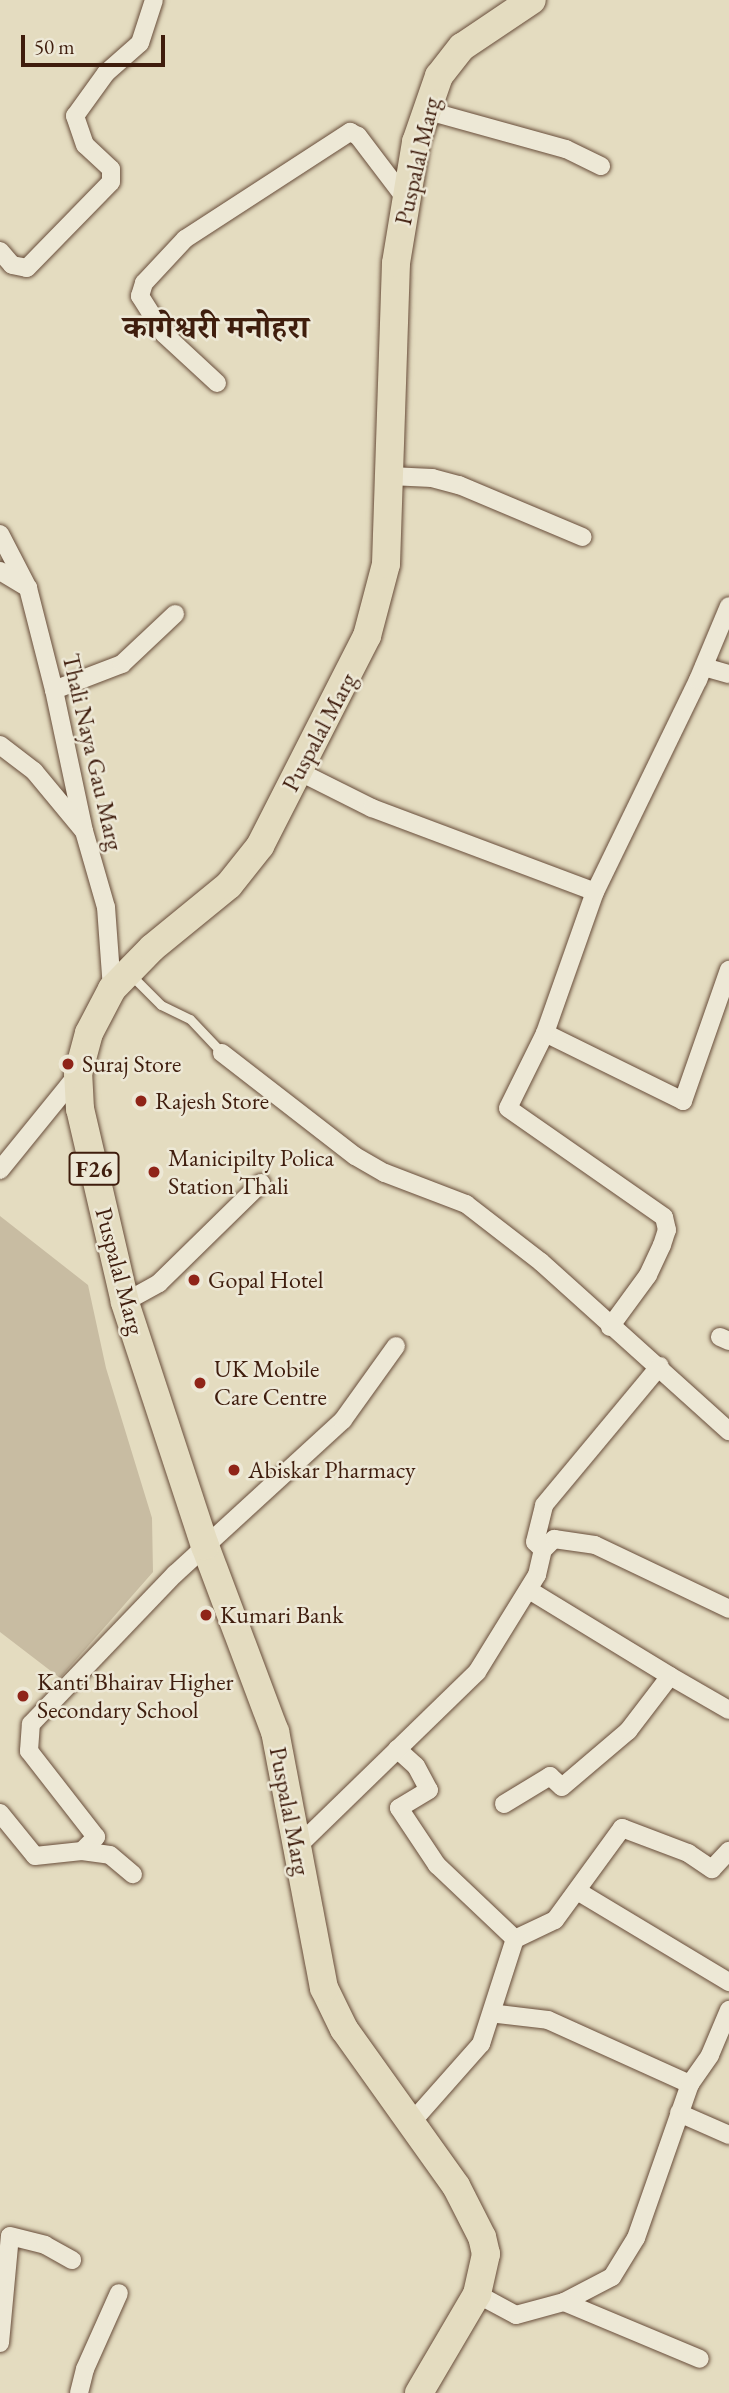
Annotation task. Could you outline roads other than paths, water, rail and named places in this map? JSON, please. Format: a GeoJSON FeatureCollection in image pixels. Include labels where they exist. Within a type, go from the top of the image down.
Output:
{"type":"FeatureCollection","features":[{"type":"Feature","properties":{"kind":"main road","name":"Puspalal Marg"},"geometry":{"type":"LineString","coordinates":[[419,2393],[477,2294],[486,2254],[482,2237],[456,2186],[344,2029],[324,1988],[275,1732],[205,1546],[125,1301],[80,1109],[78,1074],[89,1032],[119,980],[244,869],[275,819],[296,770],[351,673],[378,605],[386,565],[391,340],[405,198],[425,110],[439,76],[462,47],[519,3]]}},
{"type":"Feature","properties":{"kind":"street"},"geometry":{"type":"LineString","coordinates":[[0,251],[12,265],[27,268],[111,182],[111,169],[85,145],[75,116],[106,73],[141,43],[154,0]]}},
{"type":"Feature","properties":{"kind":"street"},"geometry":{"type":"LineString","coordinates":[[425,110],[566,149],[601,166]]}},
{"type":"Feature","properties":{"kind":"street"},"geometry":{"type":"LineString","coordinates":[[217,383],[164,334],[140,296],[144,283],[185,239],[350,132],[358,136],[405,198]]}},
{"type":"Feature","properties":{"kind":"street"},"geometry":{"type":"LineString","coordinates":[[390,476],[432,478],[459,485],[583,537]]}},
{"type":"Feature","properties":{"kind":"street","name":"Thali Naya Gau Marg"},"geometry":{"type":"LineString","coordinates":[[0,534],[28,588],[85,831],[106,907],[119,980]]}},
{"type":"Feature","properties":{"kind":"street"},"geometry":{"type":"LineString","coordinates":[[0,572],[28,588]]}},
{"type":"Feature","properties":{"kind":"street"},"geometry":{"type":"LineString","coordinates":[[610,1327],[648,1275],[667,1230],[664,1217],[508,1108],[545,1033],[595,892],[704,667],[729,606]]}},
{"type":"Feature","properties":{"kind":"street"},"geometry":{"type":"LineString","coordinates":[[54,690],[122,664],[174,614]]}},
{"type":"Feature","properties":{"kind":"street"},"geometry":{"type":"LineString","coordinates":[[704,667],[729,674]]}},
{"type":"Feature","properties":{"kind":"street"},"geometry":{"type":"LineString","coordinates":[[0,745],[34,771],[85,831]]}},
{"type":"Feature","properties":{"kind":"street"},"geometry":{"type":"LineString","coordinates":[[296,770],[372,808],[595,892]]}},
{"type":"Feature","properties":{"kind":"street"},"geometry":{"type":"LineString","coordinates":[[545,1033],[683,1101],[729,970]]}},
{"type":"Feature","properties":{"kind":"street"},"geometry":{"type":"LineString","coordinates":[[222,1053],[355,1156],[385,1173],[466,1204],[541,1262],[610,1327],[660,1366],[729,1431]]}},
{"type":"Feature","properties":{"kind":"street"},"geometry":{"type":"LineString","coordinates":[[0,1169],[78,1074]]}},
{"type":"Feature","properties":{"kind":"street"},"geometry":{"type":"LineString","coordinates":[[125,1301],[159,1283],[261,1183]]}},
{"type":"Feature","properties":{"kind":"street"},"geometry":{"type":"LineString","coordinates":[[82,1851],[96,1837],[29,1751],[31,1724],[205,1546],[343,1420],[396,1346]]}},
{"type":"Feature","properties":{"kind":"street"},"geometry":{"type":"LineString","coordinates":[[543,1550],[535,1542],[544,1505],[660,1366]]}},
{"type":"Feature","properties":{"kind":"street"},"geometry":{"type":"LineString","coordinates":[[298,1846],[477,1672],[531,1591],[543,1550],[554,1539],[595,1545],[729,1609]]}},
{"type":"Feature","properties":{"kind":"street"},"geometry":{"type":"LineString","coordinates":[[531,1591],[729,1710]]}},
{"type":"Feature","properties":{"kind":"street"},"geometry":{"type":"LineString","coordinates":[[504,1804],[550,1776],[562,1787],[628,1731],[670,1676]]}},
{"type":"Feature","properties":{"kind":"street"},"geometry":{"type":"LineString","coordinates":[[397,1749],[416,1766],[429,1790],[399,1808],[437,1865],[515,1939]]}},
{"type":"Feature","properties":{"kind":"street"},"geometry":{"type":"LineString","coordinates":[[0,1813],[35,1856],[82,1851],[110,1855],[133,1874]]}},
{"type":"Feature","properties":{"kind":"street"},"geometry":{"type":"LineString","coordinates":[[515,1939],[547,1927],[579,1892],[622,1828],[688,1853],[712,1869],[729,1851]]}},
{"type":"Feature","properties":{"kind":"street"},"geometry":{"type":"LineString","coordinates":[[579,1892],[729,1982]]}},
{"type":"Feature","properties":{"kind":"street"},"geometry":{"type":"LineString","coordinates":[[411,2123],[481,2044],[515,1939]]}},
{"type":"Feature","properties":{"kind":"street"},"geometry":{"type":"LineString","coordinates":[[477,2294],[516,2315],[564,2302],[612,2277],[636,2238],[690,2084],[710,2055],[729,2010]]}},
{"type":"Feature","properties":{"kind":"street"},"geometry":{"type":"LineString","coordinates":[[498,2014],[548,2020],[690,2084]]}},
{"type":"Feature","properties":{"kind":"street"},"geometry":{"type":"LineString","coordinates":[[679,2113],[729,2135]]}},
{"type":"Feature","properties":{"kind":"street"},"geometry":{"type":"LineString","coordinates":[[0,2343],[10,2236],[45,2245],[72,2260]]}},
{"type":"Feature","properties":{"kind":"street"},"geometry":{"type":"LineString","coordinates":[[79,2393],[85,2368],[119,2293]]}},
{"type":"Feature","properties":{"kind":"street"},"geometry":{"type":"LineString","coordinates":[[564,2302],[700,2359]]}},
{"type":"Feature","properties":{"kind":"lane"},"geometry":{"type":"LineString","coordinates":[[119,980],[190,1019],[222,1053]]}},
{"type":"Feature","properties":{"kind":"place","name":"Suraj Store"},"geometry":{"type":"Point","coordinates":[68,1064]}},
{"type":"Feature","properties":{"kind":"place","name":"Rajesh Store"},"geometry":{"type":"Point","coordinates":[141,1101]}},
{"type":"Feature","properties":{"kind":"place","name":"Manicipilty Polica Station Thali"},"geometry":{"type":"Point","coordinates":[154,1172]}},
{"type":"Feature","properties":{"kind":"place","name":"Gopal Hotel"},"geometry":{"type":"Point","coordinates":[194,1280]}},
{"type":"Feature","properties":{"kind":"place","name":"UK Mobile Care Centre"},"geometry":{"type":"Point","coordinates":[200,1383]}},
{"type":"Feature","properties":{"kind":"place","name":"Abiskar Pharmacy"},"geometry":{"type":"Point","coordinates":[234,1470]}},
{"type":"Feature","properties":{"kind":"place","name":"Kumari Bank"},"geometry":{"type":"Point","coordinates":[206,1615]}},
{"type":"Feature","properties":{"kind":"place","name":"Kanti Bhairav Higher Secondary School"},"geometry":{"type":"Point","coordinates":[23,1696]}},
{"type":"Feature","properties":{"kind":"district","name":"कागेश्वरी मनोहरा"},"geometry":{"type":"Point","coordinates":[216,327]}}]}
